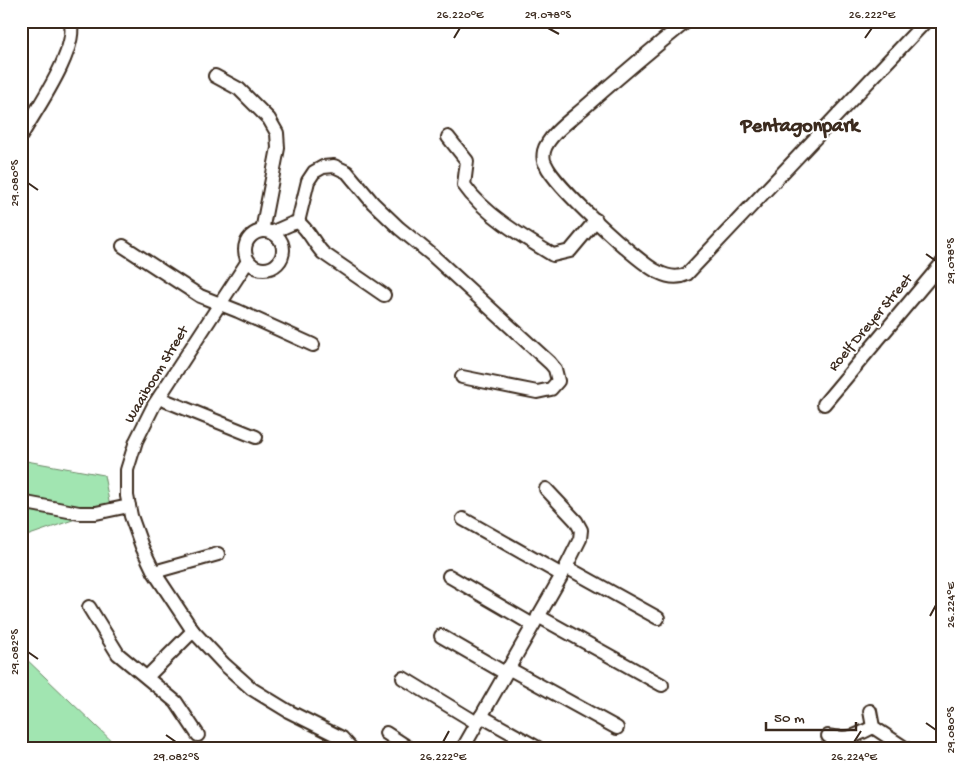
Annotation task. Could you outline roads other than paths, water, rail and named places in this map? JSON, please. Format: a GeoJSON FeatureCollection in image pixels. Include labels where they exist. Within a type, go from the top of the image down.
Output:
{"type":"FeatureCollection","features":[{"type":"Feature","properties":{"kind":"street"},"geometry":{"type":"LineString","coordinates":[[21,136],[54,81],[68,53],[72,27],[70,21]]}},
{"type":"Feature","properties":{"kind":"street"},"geometry":{"type":"LineString","coordinates":[[687,21],[557,132],[544,149],[543,158],[557,182],[596,220],[642,262],[657,272],[671,277],[680,277],[687,274],[926,21]]}},
{"type":"Feature","properties":{"kind":"street"},"geometry":{"type":"LineString","coordinates":[[215,76],[239,89],[269,119],[277,133],[278,148],[267,231]]}},
{"type":"Feature","properties":{"kind":"street"},"geometry":{"type":"LineString","coordinates":[[448,137],[467,161],[464,185],[474,200],[525,238],[553,255],[570,251],[596,220]]}},
{"type":"Feature","properties":{"kind":"street"},"geometry":{"type":"LineString","coordinates":[[298,222],[308,181],[314,172],[323,167],[334,166],[347,172],[373,203],[550,363],[555,369],[558,381],[551,389],[537,392],[462,377]]}},
{"type":"Feature","properties":{"kind":"street"},"geometry":{"type":"LineString","coordinates":[[267,231],[280,239],[284,253],[276,266],[269,269],[261,269],[248,261],[245,254],[248,238],[254,233],[298,222]]}},
{"type":"Feature","properties":{"kind":"street"},"geometry":{"type":"LineString","coordinates":[[298,222],[304,227],[323,253],[384,295]]}},
{"type":"Feature","properties":{"kind":"street"},"geometry":{"type":"LineString","coordinates":[[124,246],[200,296],[238,310],[313,345]]}},
{"type":"Feature","properties":{"kind":"street","name":"Waaiboom Street"},"geometry":{"type":"LineString","coordinates":[[248,261],[158,398],[136,442],[127,470],[129,506],[142,547],[154,572],[193,631],[224,664],[252,689],[342,738],[351,748]]}},
{"type":"Feature","properties":{"kind":"street","name":"Roelf Dreyer Street"},"geometry":{"type":"LineString","coordinates":[[824,404],[943,262]]}},
{"type":"Feature","properties":{"kind":"street"},"geometry":{"type":"LineString","coordinates":[[158,398],[256,437]]}},
{"type":"Feature","properties":{"kind":"street"},"geometry":{"type":"LineString","coordinates":[[463,748],[564,571],[580,539],[581,530],[576,521],[546,489]]}},
{"type":"Feature","properties":{"kind":"street"},"geometry":{"type":"LineString","coordinates":[[21,502],[59,511],[79,513],[96,513],[129,506]]}},
{"type":"Feature","properties":{"kind":"street"},"geometry":{"type":"LineString","coordinates":[[462,519],[658,618]]}},
{"type":"Feature","properties":{"kind":"street"},"geometry":{"type":"LineString","coordinates":[[154,572],[218,554]]}},
{"type":"Feature","properties":{"kind":"street"},"geometry":{"type":"LineString","coordinates":[[449,576],[662,685]]}},
{"type":"Feature","properties":{"kind":"street"},"geometry":{"type":"LineString","coordinates":[[89,607],[118,654],[176,702],[198,735]]}},
{"type":"Feature","properties":{"kind":"street"},"geometry":{"type":"LineString","coordinates":[[147,677],[193,631]]}},
{"type":"Feature","properties":{"kind":"street"},"geometry":{"type":"LineString","coordinates":[[441,636],[617,728]]}},
{"type":"Feature","properties":{"kind":"street"},"geometry":{"type":"LineString","coordinates":[[403,678],[479,720],[538,748]]}},
{"type":"Feature","properties":{"kind":"street"},"geometry":{"type":"LineString","coordinates":[[870,711],[873,727],[905,748]]}},
{"type":"Feature","properties":{"kind":"street"},"geometry":{"type":"LineString","coordinates":[[828,736],[844,739],[852,738],[873,727]]}},
{"type":"Feature","properties":{"kind":"street"},"geometry":{"type":"LineString","coordinates":[[386,733],[409,748]]}},
{"type":"Feature","properties":{"kind":"district","name":"Pentagonpark"},"geometry":{"type":"Point","coordinates":[800,127]}}]}
